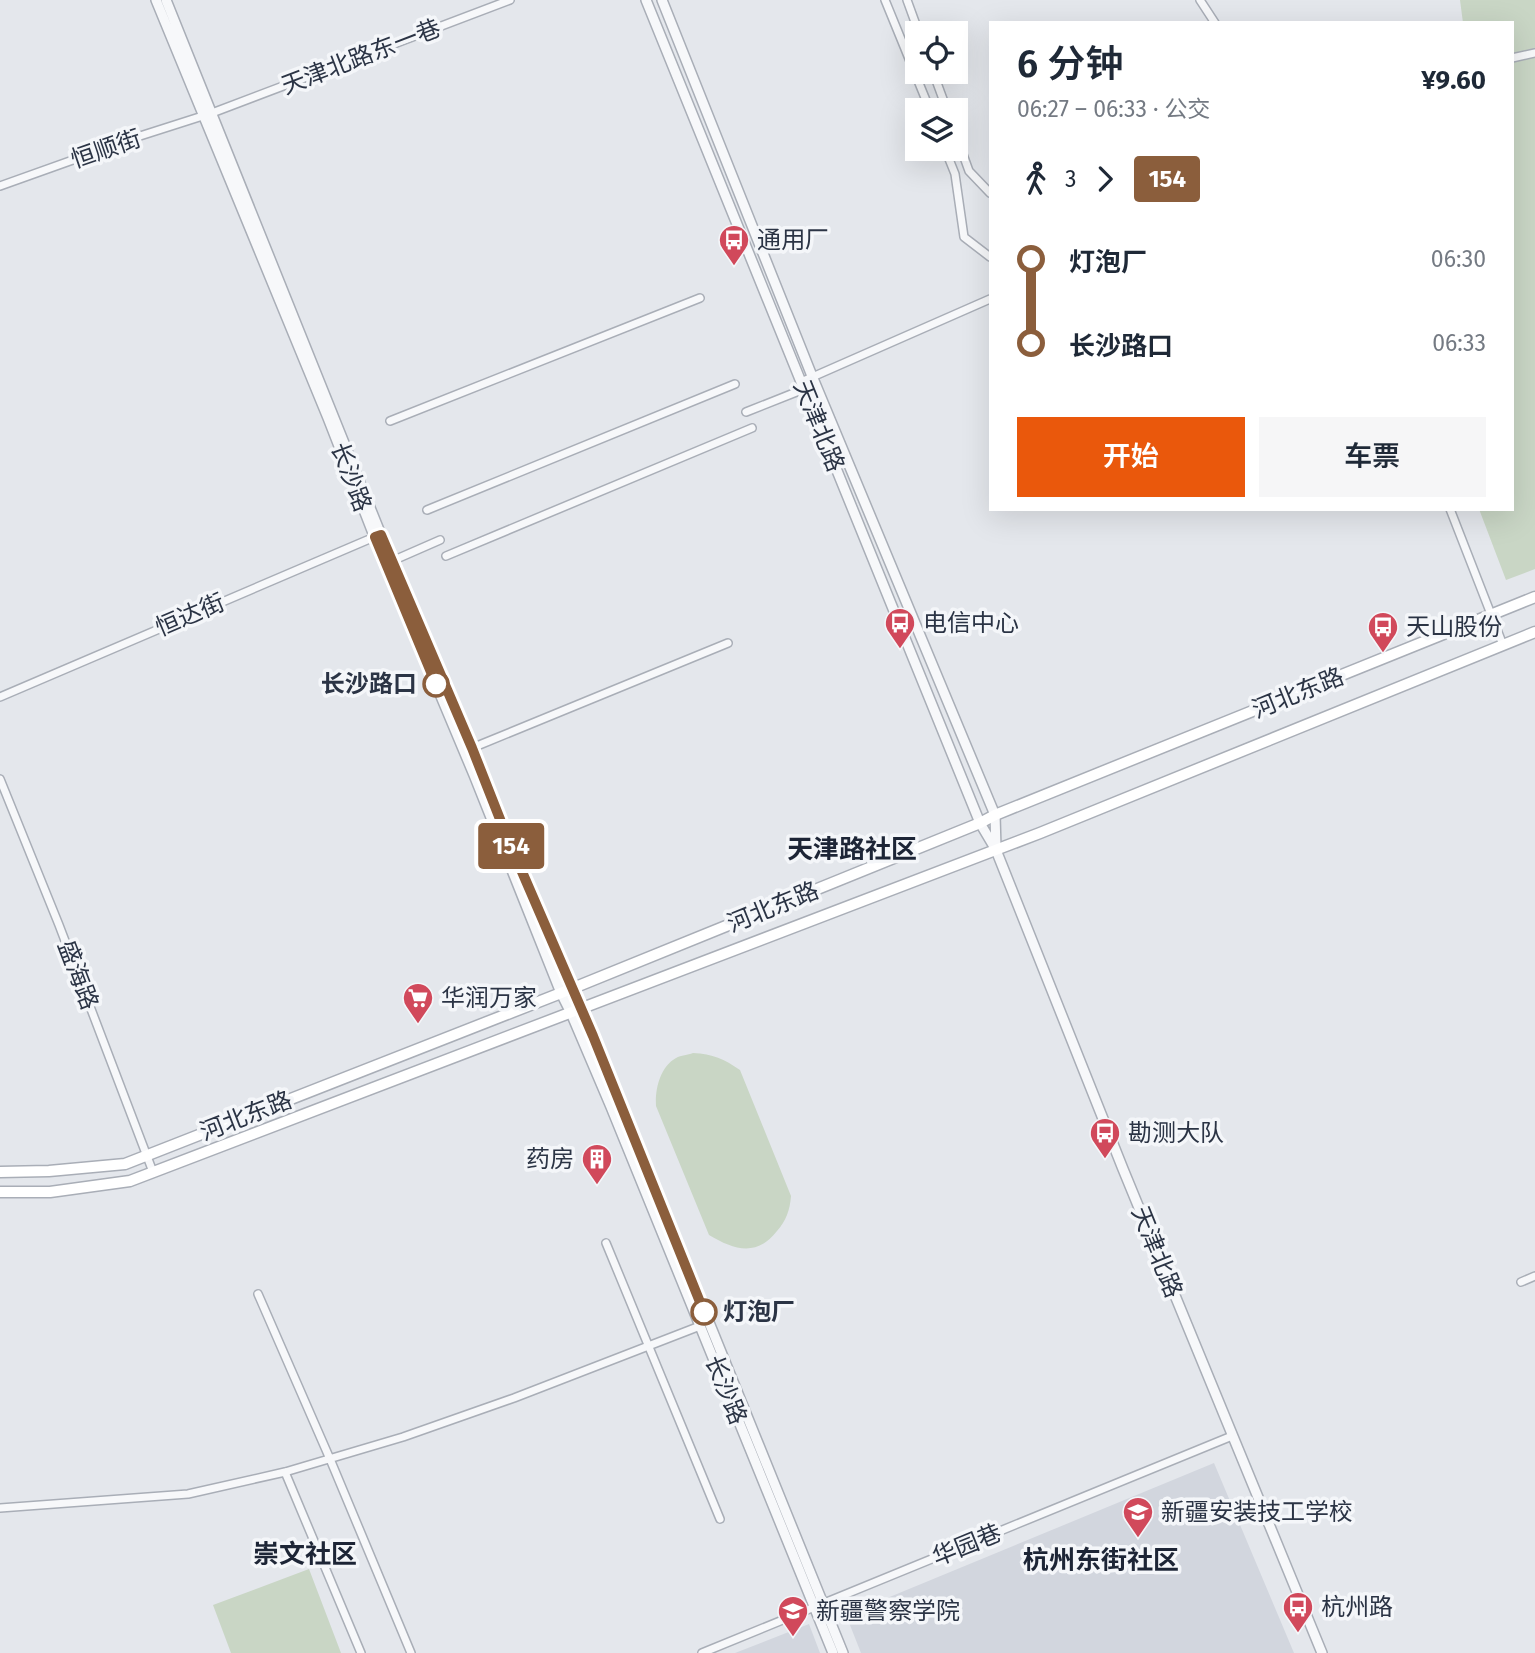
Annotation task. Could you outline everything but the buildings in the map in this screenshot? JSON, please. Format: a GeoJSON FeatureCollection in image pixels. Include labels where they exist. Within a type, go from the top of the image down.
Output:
{"type":"FeatureCollection","features":[{"type":"Feature","properties":{"kind":"main road","name":"河北东路"},"geometry":{"type":"LineString","coordinates":[[0,1172],[49,1171],[125,1164],[561,993],[1535,597]]}},
{"type":"Feature","properties":{"kind":"main road"},"geometry":{"type":"LineString","coordinates":[[0,1192],[50,1192],[130,1181],[996,850],[1535,632]]}},
{"type":"Feature","properties":{"kind":"street","name":"长沙路"},"geometry":{"type":"LineString","coordinates":[[156,0],[208,114]]}},
{"type":"Feature","properties":{"kind":"street","name":"长沙路"},"geometry":{"type":"LineString","coordinates":[[166,0],[328,418],[561,993],[576,1011],[819,1605],[833,1653]]}},
{"type":"Feature","properties":{"kind":"street","name":"天津北路东一巷"},"geometry":{"type":"LineString","coordinates":[[208,114],[510,0]]}},
{"type":"Feature","properties":{"kind":"street","name":"天津北路"},"geometry":{"type":"LineString","coordinates":[[646,0],[980,822],[996,850],[1123,1169],[1322,1653]]}},
{"type":"Feature","properties":{"kind":"street","name":"天津北路"},"geometry":{"type":"LineString","coordinates":[[662,0],[812,376],[995,815],[996,850]]}},
{"type":"Feature","properties":{"kind":"street"},"geometry":{"type":"LineString","coordinates":[[885,0],[925,98]]}},
{"type":"Feature","properties":{"kind":"street"},"geometry":{"type":"LineString","coordinates":[[907,0],[915,21]]}},
{"type":"Feature","properties":{"kind":"street"},"geometry":{"type":"LineString","coordinates":[[1200,0],[1213,21]]}},
{"type":"Feature","properties":{"kind":"street"},"geometry":{"type":"LineString","coordinates":[[1514,58],[1535,53]]}},
{"type":"Feature","properties":{"kind":"street","name":"恒顺街"},"geometry":{"type":"LineString","coordinates":[[0,186],[208,114]]}},
{"type":"Feature","properties":{"kind":"street"},"geometry":{"type":"LineString","coordinates":[[950,161],[955,174],[964,237],[989,256]]}},
{"type":"Feature","properties":{"kind":"street"},"geometry":{"type":"LineString","coordinates":[[965,161],[968,171],[989,192]]}},
{"type":"Feature","properties":{"kind":"street"},"geometry":{"type":"LineString","coordinates":[[390,421],[700,298]]}},
{"type":"Feature","properties":{"kind":"street"},"geometry":{"type":"LineString","coordinates":[[746,412],[803,386],[812,376],[989,299]]}},
{"type":"Feature","properties":{"kind":"street"},"geometry":{"type":"LineString","coordinates":[[427,510],[735,384]]}},
{"type":"Feature","properties":{"kind":"street"},"geometry":{"type":"LineString","coordinates":[[446,556],[752,428]]}},
{"type":"Feature","properties":{"kind":"street"},"geometry":{"type":"LineString","coordinates":[[1451,511],[1503,645]]}},
{"type":"Feature","properties":{"kind":"street","name":"长沙路"},"geometry":{"type":"LineString","coordinates":[[378,536],[392,561],[572,988],[576,1011],[700,1326],[819,1605],[843,1653]]}},
{"type":"Feature","properties":{"kind":"street","name":"恒达街"},"geometry":{"type":"LineString","coordinates":[[0,697],[378,536]]}},
{"type":"Feature","properties":{"kind":"street"},"geometry":{"type":"LineString","coordinates":[[392,561],[440,540]]}},
{"type":"Feature","properties":{"kind":"street"},"geometry":{"type":"LineString","coordinates":[[472,748],[728,643]]}},
{"type":"Feature","properties":{"kind":"street","name":"盛海路"},"geometry":{"type":"LineString","coordinates":[[0,779],[153,1172]]}},
{"type":"Feature","properties":{"kind":"street"},"geometry":{"type":"LineString","coordinates":[[606,1243],[720,1519]]}},
{"type":"Feature","properties":{"kind":"street"},"geometry":{"type":"LineString","coordinates":[[1521,1282],[1535,1276]]}},
{"type":"Feature","properties":{"kind":"street"},"geometry":{"type":"LineString","coordinates":[[258,1294],[411,1653]]}},
{"type":"Feature","properties":{"kind":"street"},"geometry":{"type":"LineString","coordinates":[[0,1508],[188,1494],[285,1472],[415,1433],[700,1326]]}},
{"type":"Feature","properties":{"kind":"street","name":"华园巷"},"geometry":{"type":"LineString","coordinates":[[702,1653],[1232,1436]]}},
{"type":"Feature","properties":{"kind":"street"},"geometry":{"type":"LineString","coordinates":[[285,1472],[361,1653]]}},
{"type":"Feature","properties":{"kind":"shaded area","name":"新疆安装技工学校"},"geometry":{"type":"Polygon","coordinates":[[[1214,1463],[1294,1653],[861,1653],[846,1615],[1214,1463]]]}},
{"type":"Feature","properties":{"kind":"shaded area","name":"新疆警察学院"},"geometry":{"type":"Polygon","coordinates":[[[809,1624],[820,1653],[735,1653],[809,1624]]]}},
{"type":"Feature","properties":{"kind":"green space"},"geometry":{"type":"Polygon","coordinates":[[[1460,0],[1535,0],[1535,569],[1506,580],[1480,511],[1514,511],[1514,21],[1463,21],[1460,0]]]}},
{"type":"Feature","properties":{"kind":"green space"},"geometry":{"type":"Polygon","coordinates":[[[693,1053],[718,1058],[740,1070],[791,1196],[787,1215],[780,1227],[769,1239],[753,1248],[736,1247],[709,1235],[656,1106],[656,1093],[666,1067],[676,1058],[693,1053]]]}},
{"type":"Feature","properties":{"kind":"green space"},"geometry":{"type":"Polygon","coordinates":[[[309,1569],[341,1653],[231,1653],[213,1605],[309,1569]]]}},
{"type":"Feature","properties":{"kind":"bus line","name":"154"},"geometry":{"type":"LineString","coordinates":[[436,684],[375,537],[381,535],[472,748],[507,837],[593,1036],[704,1312]]}},
{"type":"Feature","properties":{"kind":"place","name":"通用厂"},"geometry":{"type":"Point","coordinates":[734,267]}},
{"type":"Feature","properties":{"kind":"place","name":"电信中心"},"geometry":{"type":"Point","coordinates":[900,650]}},
{"type":"Feature","properties":{"kind":"place","name":"天山股份"},"geometry":{"type":"Point","coordinates":[1383,654]}},
{"type":"Feature","properties":{"kind":"place","name":"长沙路口"},"geometry":{"type":"Point","coordinates":[436,684]}},
{"type":"Feature","properties":{"kind":"place","name":"华润万家"},"geometry":{"type":"Point","coordinates":[418,1025]}},
{"type":"Feature","properties":{"kind":"place","name":"勘测大队"},"geometry":{"type":"Point","coordinates":[1105,1160]}},
{"type":"Feature","properties":{"kind":"place","name":"药房"},"geometry":{"type":"Point","coordinates":[597,1186]}},
{"type":"Feature","properties":{"kind":"place","name":"灯泡厂"},"geometry":{"type":"Point","coordinates":[704,1312]}},
{"type":"Feature","properties":{"kind":"place","name":"新疆安装技工学校"},"geometry":{"type":"Point","coordinates":[1138,1539]}},
{"type":"Feature","properties":{"kind":"place","name":"杭州路"},"geometry":{"type":"Point","coordinates":[1298,1634]}},
{"type":"Feature","properties":{"kind":"place","name":"新疆警察学院"},"geometry":{"type":"Point","coordinates":[793,1638]}},
{"type":"Feature","properties":{"kind":"district","name":"天津路社区"},"geometry":{"type":"Point","coordinates":[852,849]}},
{"type":"Feature","properties":{"kind":"district","name":"崇文社区"},"geometry":{"type":"Point","coordinates":[305,1554]}},
{"type":"Feature","properties":{"kind":"district","name":"杭州东街社区"},"geometry":{"type":"Point","coordinates":[1101,1560]}}]}
